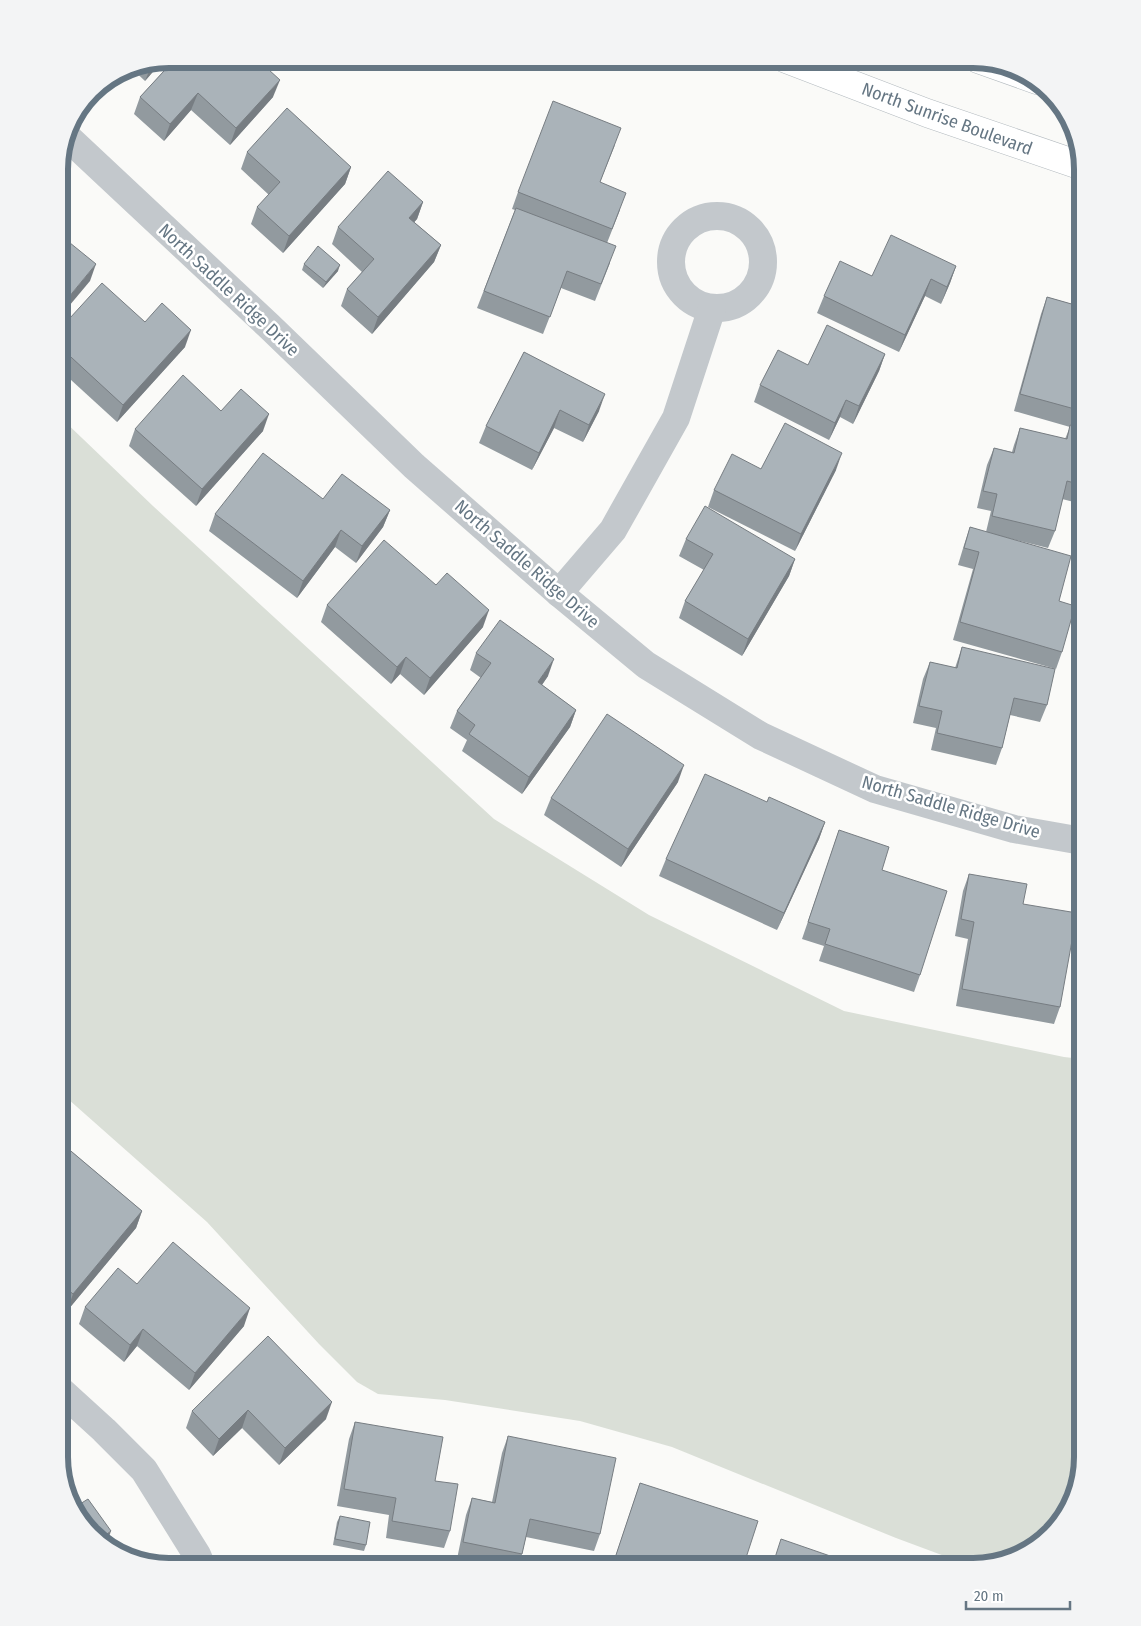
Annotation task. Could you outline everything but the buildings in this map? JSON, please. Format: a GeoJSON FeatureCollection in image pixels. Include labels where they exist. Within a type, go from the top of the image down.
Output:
{"type":"FeatureCollection","features":[{"type":"Feature","properties":{"kind":"street","name":"North Sunrise Boulevard"},"geometry":{"type":"LineString","coordinates":[[810,68],[927,113],[1074,163]]}},
{"type":"Feature","properties":{"kind":"street","name":"North Saddle Ridge Drive"},"geometry":{"type":"LineString","coordinates":[[71,141],[276,333],[414,466],[559,593],[646,665],[761,736],[875,789],[1014,829],[1074,840]]}},
{"type":"Feature","properties":{"kind":"street"},"geometry":{"type":"LineString","coordinates":[[559,593],[613,530],[676,418],[712,308]]}},
{"type":"Feature","properties":{"kind":"street"},"geometry":{"type":"LineString","coordinates":[[68,1397],[144,1470],[198,1558]]}},
{"type":"Feature","properties":{"kind":"shaded area"},"geometry":{"type":"Polygon","coordinates":[[[68,425],[153,506],[494,819],[649,915],[844,1011],[1074,1058],[1074,1458],[1070,1484],[1066,1496],[1053,1519],[1034,1538],[1023,1545],[1011,1551],[986,1558],[950,1558],[672,1447],[580,1421],[445,1400],[378,1394],[357,1382],[319,1344],[207,1222],[68,1099],[68,425]]]}}]}
